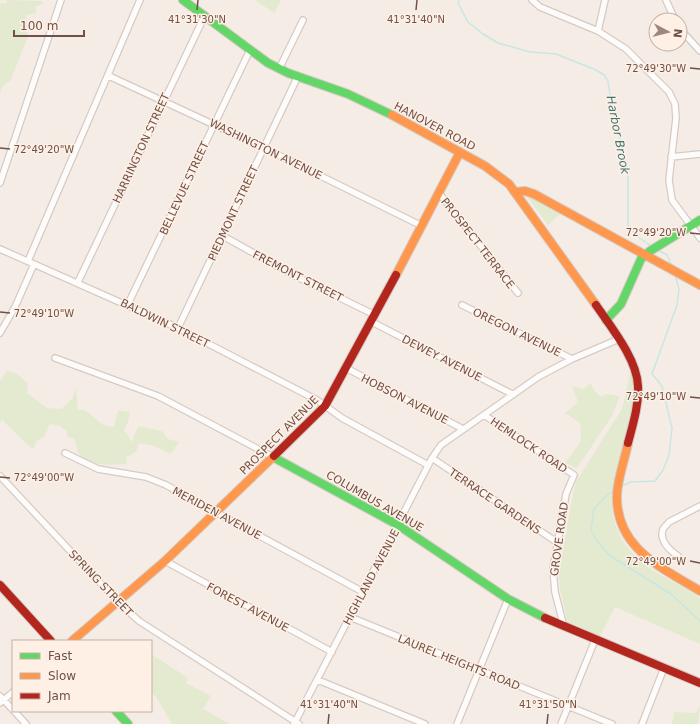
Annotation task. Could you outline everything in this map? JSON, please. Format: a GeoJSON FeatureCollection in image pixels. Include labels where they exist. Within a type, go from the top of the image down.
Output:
{"type":"FeatureCollection","features":[{"type":"Feature","properties":{"kind":"street"},"geometry":{"type":"LineString","coordinates":[[0,183],[2,168],[61,0]]}},
{"type":"Feature","properties":{"kind":"street"},"geometry":{"type":"LineString","coordinates":[[28,261],[140,0]]}},
{"type":"Feature","properties":{"kind":"street","name":"HANOVER ROAD"},"geometry":{"type":"LineString","coordinates":[[183,0],[250,50],[279,69],[370,104],[493,170],[505,179],[516,192],[606,320],[634,365],[639,395],[621,471],[617,503],[621,522],[635,547],[648,559],[700,591]]}},
{"type":"Feature","properties":{"kind":"street"},"geometry":{"type":"LineString","coordinates":[[532,0],[540,8],[598,31],[626,49],[669,92],[675,104],[676,118],[669,180],[672,200],[690,227],[700,238]]}},
{"type":"Feature","properties":{"kind":"street"},"geometry":{"type":"LineString","coordinates":[[598,31],[604,0]]}},
{"type":"Feature","properties":{"kind":"street"},"geometry":{"type":"LineString","coordinates":[[666,0],[671,12]]}},
{"type":"Feature","properties":{"kind":"street","name":"HARRINGTON STREET"},"geometry":{"type":"LineString","coordinates":[[78,282],[204,15]]}},
{"type":"Feature","properties":{"kind":"street"},"geometry":{"type":"LineString","coordinates":[[279,69],[303,20]]}},
{"type":"Feature","properties":{"kind":"street"},"geometry":{"type":"LineString","coordinates":[[688,38],[700,51]]}},
{"type":"Feature","properties":{"kind":"street","name":"BELLEVUE STREET"},"geometry":{"type":"LineString","coordinates":[[128,304],[250,50]]}},
{"type":"Feature","properties":{"kind":"street","name":"WASHINGTON AVENUE"},"geometry":{"type":"LineString","coordinates":[[108,76],[214,124],[422,226]]}},
{"type":"Feature","properties":{"kind":"street","name":"PIEDMONT STREET"},"geometry":{"type":"LineString","coordinates":[[178,328],[298,76]]}},
{"type":"Feature","properties":{"kind":"street","name":"PROSPECT AVENUE"},"geometry":{"type":"LineString","coordinates":[[73,640],[165,561],[325,406],[460,152]]}},
{"type":"Feature","properties":{"kind":"street"},"geometry":{"type":"LineString","coordinates":[[671,157],[700,154]]}},
{"type":"Feature","properties":{"kind":"street"},"geometry":{"type":"LineString","coordinates":[[516,192],[525,191],[534,194],[647,254],[654,261],[698,284]]}},
{"type":"Feature","properties":{"kind":"street","name":"PROSPECT TERRACE"},"geometry":{"type":"LineString","coordinates":[[439,193],[518,293]]}},
{"type":"Feature","properties":{"kind":"street"},"geometry":{"type":"LineString","coordinates":[[606,320],[621,304],[637,265],[647,254],[700,220]]}},
{"type":"Feature","properties":{"kind":"street","name":"FREMONT STREET"},"geometry":{"type":"LineString","coordinates":[[223,236],[373,318]]}},
{"type":"Feature","properties":{"kind":"street","name":"BALDWIN STREET"},"geometry":{"type":"LineString","coordinates":[[0,249],[128,304],[178,328],[309,396],[342,418],[428,465]]}},
{"type":"Feature","properties":{"kind":"street"},"geometry":{"type":"LineString","coordinates":[[0,333],[15,307],[34,264]]}},
{"type":"Feature","properties":{"kind":"street","name":"OREGON AVENUE"},"geometry":{"type":"LineString","coordinates":[[462,305],[541,342],[572,359]]}},
{"type":"Feature","properties":{"kind":"street","name":"DEWEY AVENUE"},"geometry":{"type":"LineString","coordinates":[[373,318],[512,394]]}},
{"type":"Feature","properties":{"kind":"street","name":"HIGHLAND AVENUE"},"geometry":{"type":"LineString","coordinates":[[296,723],[428,465],[441,445],[512,394],[549,370],[619,339]]}},
{"type":"Feature","properties":{"kind":"street","name":"COLUMBUS AVENUE"},"geometry":{"type":"LineString","coordinates":[[55,358],[158,396],[398,525],[508,599],[564,628],[700,683]]}},
{"type":"Feature","properties":{"kind":"street","name":"HOBSON AVENUE"},"geometry":{"type":"LineString","coordinates":[[346,368],[463,429]]}},
{"type":"Feature","properties":{"kind":"street","name":"HEMLOCK ROAD"},"geometry":{"type":"LineString","coordinates":[[484,415],[574,475]]}},
{"type":"Feature","properties":{"kind":"street","name":"MERIDEN AVENUE"},"geometry":{"type":"LineString","coordinates":[[64,453],[98,469],[146,477],[156,481],[363,592]]}},
{"type":"Feature","properties":{"kind":"street","name":"TERRACE GARDENS"},"geometry":{"type":"LineString","coordinates":[[432,458],[558,543]]}},
{"type":"Feature","properties":{"kind":"street","name":"GROVE ROAD"},"geometry":{"type":"LineString","coordinates":[[564,628],[553,569],[566,494],[574,475]]}},
{"type":"Feature","properties":{"kind":"street","name":"SPRING STREET"},"geometry":{"type":"LineString","coordinates":[[0,476],[118,602],[150,629],[296,723]]}},
{"type":"Feature","properties":{"kind":"street"},"geometry":{"type":"LineString","coordinates":[[678,556],[670,551],[665,542],[662,536],[663,528],[669,522],[699,508]]}},
{"type":"Feature","properties":{"kind":"street","name":"FOREST AVENUE"},"geometry":{"type":"LineString","coordinates":[[165,561],[332,652]]}},
{"type":"Feature","properties":{"kind":"street"},"geometry":{"type":"LineString","coordinates":[[0,585],[50,640]]}},
{"type":"Feature","properties":{"kind":"street"},"geometry":{"type":"LineString","coordinates":[[457,724],[508,599]]}},
{"type":"Feature","properties":{"kind":"street","name":"LAUREL HEIGHTS ROAD"},"geometry":{"type":"LineString","coordinates":[[350,617],[612,724]]}},
{"type":"Feature","properties":{"kind":"street"},"geometry":{"type":"LineString","coordinates":[[561,724],[595,640]]}},
{"type":"Feature","properties":{"kind":"street"},"geometry":{"type":"LineString","coordinates":[[642,724],[664,668]]}},
{"type":"Feature","properties":{"kind":"street"},"geometry":{"type":"LineString","coordinates":[[318,680],[414,722],[425,724]]}},
{"type":"Feature","properties":{"kind":"street"},"geometry":{"type":"LineString","coordinates":[[12,693],[1,700],[12,708]]}},
{"type":"Feature","properties":{"kind":"street"},"geometry":{"type":"LineString","coordinates":[[16,712],[26,724]]}},
{"type":"Feature","properties":{"kind":"street"},"geometry":{"type":"LineString","coordinates":[[117,712],[128,724]]}},
{"type":"Feature","properties":{"kind":"green space"},"geometry":{"type":"Polygon","coordinates":[[[7,0],[43,1],[42,4],[35,7],[37,13],[26,15],[28,36],[11,80],[4,85],[0,93],[0,3],[7,3],[7,0]]]}},
{"type":"Feature","properties":{"kind":"green space"},"geometry":{"type":"Polygon","coordinates":[[[255,0],[281,0],[274,13],[255,0]]]}},
{"type":"Feature","properties":{"kind":"green space"},"geometry":{"type":"Polygon","coordinates":[[[525,194],[543,202],[560,214],[548,225],[525,194]]]}},
{"type":"Feature","properties":{"kind":"green space"},"geometry":{"type":"Polygon","coordinates":[[[634,369],[636,401],[614,488],[613,507],[616,526],[626,545],[643,563],[700,598],[700,644],[615,607],[600,636],[568,623],[560,589],[559,573],[573,494],[577,480],[622,409],[631,370],[634,369]]]}},
{"type":"Feature","properties":{"kind":"green space"},"geometry":{"type":"Polygon","coordinates":[[[7,371],[16,373],[28,383],[27,393],[47,408],[61,409],[72,399],[76,388],[78,410],[85,410],[103,425],[114,427],[118,410],[130,412],[128,422],[124,430],[132,442],[138,426],[162,431],[168,439],[179,442],[171,454],[154,446],[139,443],[136,452],[126,457],[127,464],[102,464],[83,458],[79,454],[74,439],[67,436],[67,431],[60,426],[50,424],[44,437],[36,442],[34,449],[30,447],[2,420],[0,423],[0,381],[7,371]]]}},
{"type":"Feature","properties":{"kind":"green space"},"geometry":{"type":"Polygon","coordinates":[[[591,383],[594,390],[601,397],[606,394],[620,396],[612,416],[577,468],[565,463],[581,441],[580,423],[565,413],[578,402],[572,386],[583,389],[591,383]]]}},
{"type":"Feature","properties":{"kind":"green space"},"geometry":{"type":"Polygon","coordinates":[[[152,655],[188,678],[186,683],[211,696],[203,709],[230,724],[172,724],[152,693],[152,655]]]}},
{"type":"Feature","properties":{"kind":"green space"},"geometry":{"type":"Polygon","coordinates":[[[700,705],[698,724],[672,724],[674,712],[696,713],[700,705]]]}},
{"type":"Feature","properties":{"kind":"waterway","name":"Harbor Brook"},"geometry":{"type":"LineString","coordinates":[[459,0],[458,3],[468,22],[483,34],[498,43],[530,52],[556,54],[596,70],[604,75],[608,81],[612,108],[628,170],[628,225],[637,236],[651,246]]}},
{"type":"Feature","properties":{"kind":"waterway","name":"Harbor Brook"},"geometry":{"type":"LineString","coordinates":[[658,250],[667,255],[672,266]]}},
{"type":"Feature","properties":{"kind":"waterway","name":"Harbor Brook"},"geometry":{"type":"LineString","coordinates":[[622,486],[631,482],[655,481],[663,470],[669,455],[672,428],[662,386],[652,374],[677,305],[679,289],[675,275]]}},
{"type":"Feature","properties":{"kind":"waterway","name":"Harbor Brook"},"geometry":{"type":"LineString","coordinates":[[613,491],[607,495],[594,509],[591,530],[597,541],[609,555],[671,594],[700,621]]}},
{"type":"Feature","properties":{"kind":"traffic: fast"},"geometry":{"type":"LineString","coordinates":[[183,0],[268,63],[288,73],[348,94],[392,115]]}},
{"type":"Feature","properties":{"kind":"traffic: fast"},"geometry":{"type":"LineString","coordinates":[[606,320],[621,304],[641,259],[650,251],[700,220]]}},
{"type":"Feature","properties":{"kind":"traffic: fast"},"geometry":{"type":"LineString","coordinates":[[273,457],[398,525],[508,599],[545,618]]}},
{"type":"Feature","properties":{"kind":"traffic: fast"},"geometry":{"type":"LineString","coordinates":[[117,712],[128,724]]}},
{"type":"Feature","properties":{"kind":"traffic: slow"},"geometry":{"type":"LineString","coordinates":[[392,115],[485,166],[509,184],[596,305]]}},
{"type":"Feature","properties":{"kind":"traffic: slow"},"geometry":{"type":"LineString","coordinates":[[396,275],[460,152]]}},
{"type":"Feature","properties":{"kind":"traffic: slow"},"geometry":{"type":"LineString","coordinates":[[516,192],[525,191],[534,194],[700,285]]}},
{"type":"Feature","properties":{"kind":"traffic: slow"},"geometry":{"type":"LineString","coordinates":[[628,443],[617,494],[618,513],[624,529],[632,542],[643,554],[656,564],[700,591]]}},
{"type":"Feature","properties":{"kind":"traffic: slow"},"geometry":{"type":"LineString","coordinates":[[73,640],[165,561],[274,456]]}},
{"type":"Feature","properties":{"kind":"traffic: jam"},"geometry":{"type":"LineString","coordinates":[[274,456],[325,406],[396,275]]}},
{"type":"Feature","properties":{"kind":"traffic: jam"},"geometry":{"type":"LineString","coordinates":[[596,305],[616,333],[628,354],[637,376],[638,400],[628,443]]}},
{"type":"Feature","properties":{"kind":"traffic: jam"},"geometry":{"type":"LineString","coordinates":[[0,585],[50,640]]}},
{"type":"Feature","properties":{"kind":"traffic: jam"},"geometry":{"type":"LineString","coordinates":[[545,618],[700,683]]}}]}
